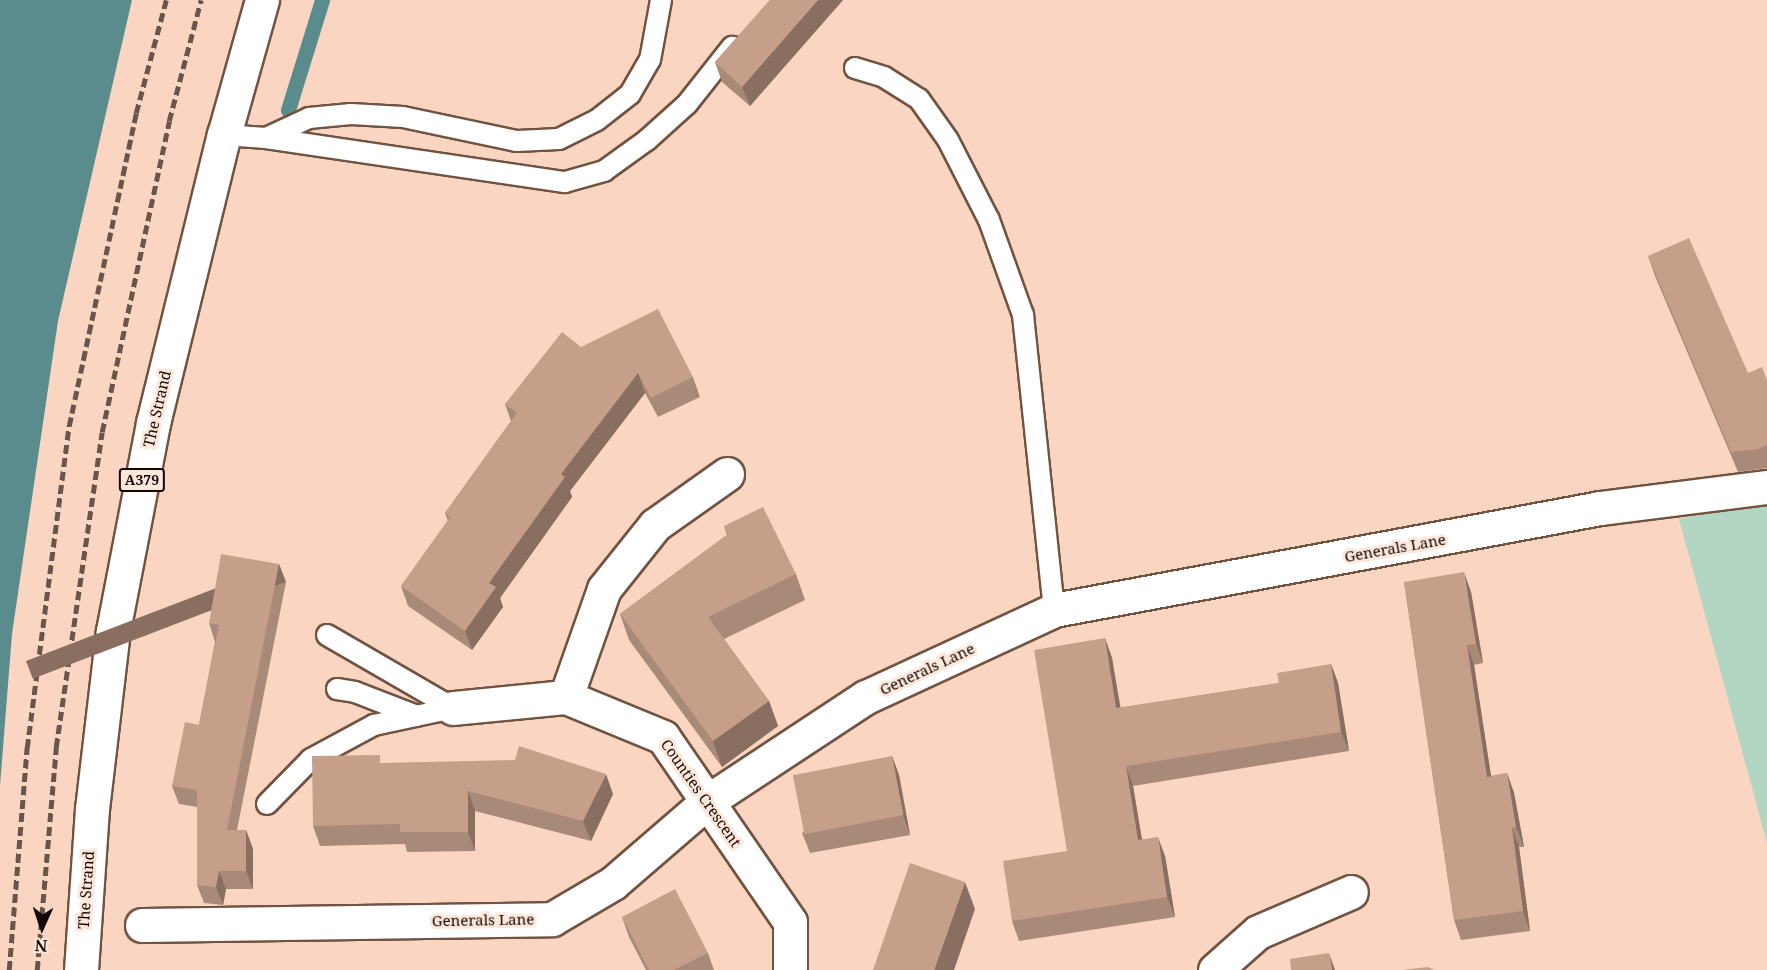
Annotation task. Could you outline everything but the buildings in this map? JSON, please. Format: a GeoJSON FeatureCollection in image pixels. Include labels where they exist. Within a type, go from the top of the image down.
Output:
{"type":"FeatureCollection","features":[{"type":"Feature","properties":{"kind":"street","name":"The Strand"},"geometry":{"type":"LineString","coordinates":[[81,970],[92,809],[113,631],[153,423],[224,135],[262,0]]}},
{"type":"Feature","properties":{"kind":"street"},"geometry":{"type":"LineString","coordinates":[[453,708],[566,697],[604,589],[655,525],[727,474]]}},
{"type":"Feature","properties":{"kind":"street","name":"Generals Lane"},"geometry":{"type":"LineString","coordinates":[[142,925],[552,920],[614,882],[708,801],[866,697],[1054,610],[1600,508],[1767,487]]}},
{"type":"Feature","properties":{"kind":"street","name":"Counties Crescent"},"geometry":{"type":"LineString","coordinates":[[566,697],[663,737],[790,922],[790,970]]}},
{"type":"Feature","properties":{"kind":"street"},"geometry":{"type":"LineString","coordinates":[[1215,970],[1258,932],[1351,892]]}},
{"type":"Feature","properties":{"kind":"lane"},"geometry":{"type":"LineString","coordinates":[[266,138],[309,118],[351,114],[403,117],[517,141],[558,139],[597,120],[630,94],[650,60],[661,0]]}},
{"type":"Feature","properties":{"kind":"lane"},"geometry":{"type":"LineString","coordinates":[[224,135],[266,138],[565,182],[604,171],[647,140],[687,104],[742,35]]}},
{"type":"Feature","properties":{"kind":"lane"},"geometry":{"type":"LineString","coordinates":[[855,68],[884,77],[918,99],[948,140],[993,230],[1023,315],[1054,610]]}},
{"type":"Feature","properties":{"kind":"lane"},"geometry":{"type":"LineString","coordinates":[[327,635],[453,708]]}},
{"type":"Feature","properties":{"kind":"lane"},"geometry":{"type":"LineString","coordinates":[[337,689],[355,692],[417,716]]}},
{"type":"Feature","properties":{"kind":"lane"},"geometry":{"type":"LineString","coordinates":[[267,804],[311,759],[374,725],[453,708]]}},
{"type":"Feature","properties":{"kind":"green space"},"geometry":{"type":"Polygon","coordinates":[[[1767,502],[1767,843],[1679,519],[1767,502]]]}},
{"type":"Feature","properties":{"kind":"water"},"geometry":{"type":"Polygon","coordinates":[[[0,0],[132,0],[58,321],[12,634],[0,786],[0,0]]]}},
{"type":"Feature","properties":{"kind":"waterway"},"geometry":{"type":"LineString","coordinates":[[288,110],[322,0]]}},
{"type":"Feature","properties":{"kind":"railway"},"geometry":{"type":"LineString","coordinates":[[9,970],[27,748],[69,426],[136,113],[166,0]]}},
{"type":"Feature","properties":{"kind":"railway"},"geometry":{"type":"LineString","coordinates":[[37,970],[56,747],[102,432],[169,121],[201,0]]}}]}
